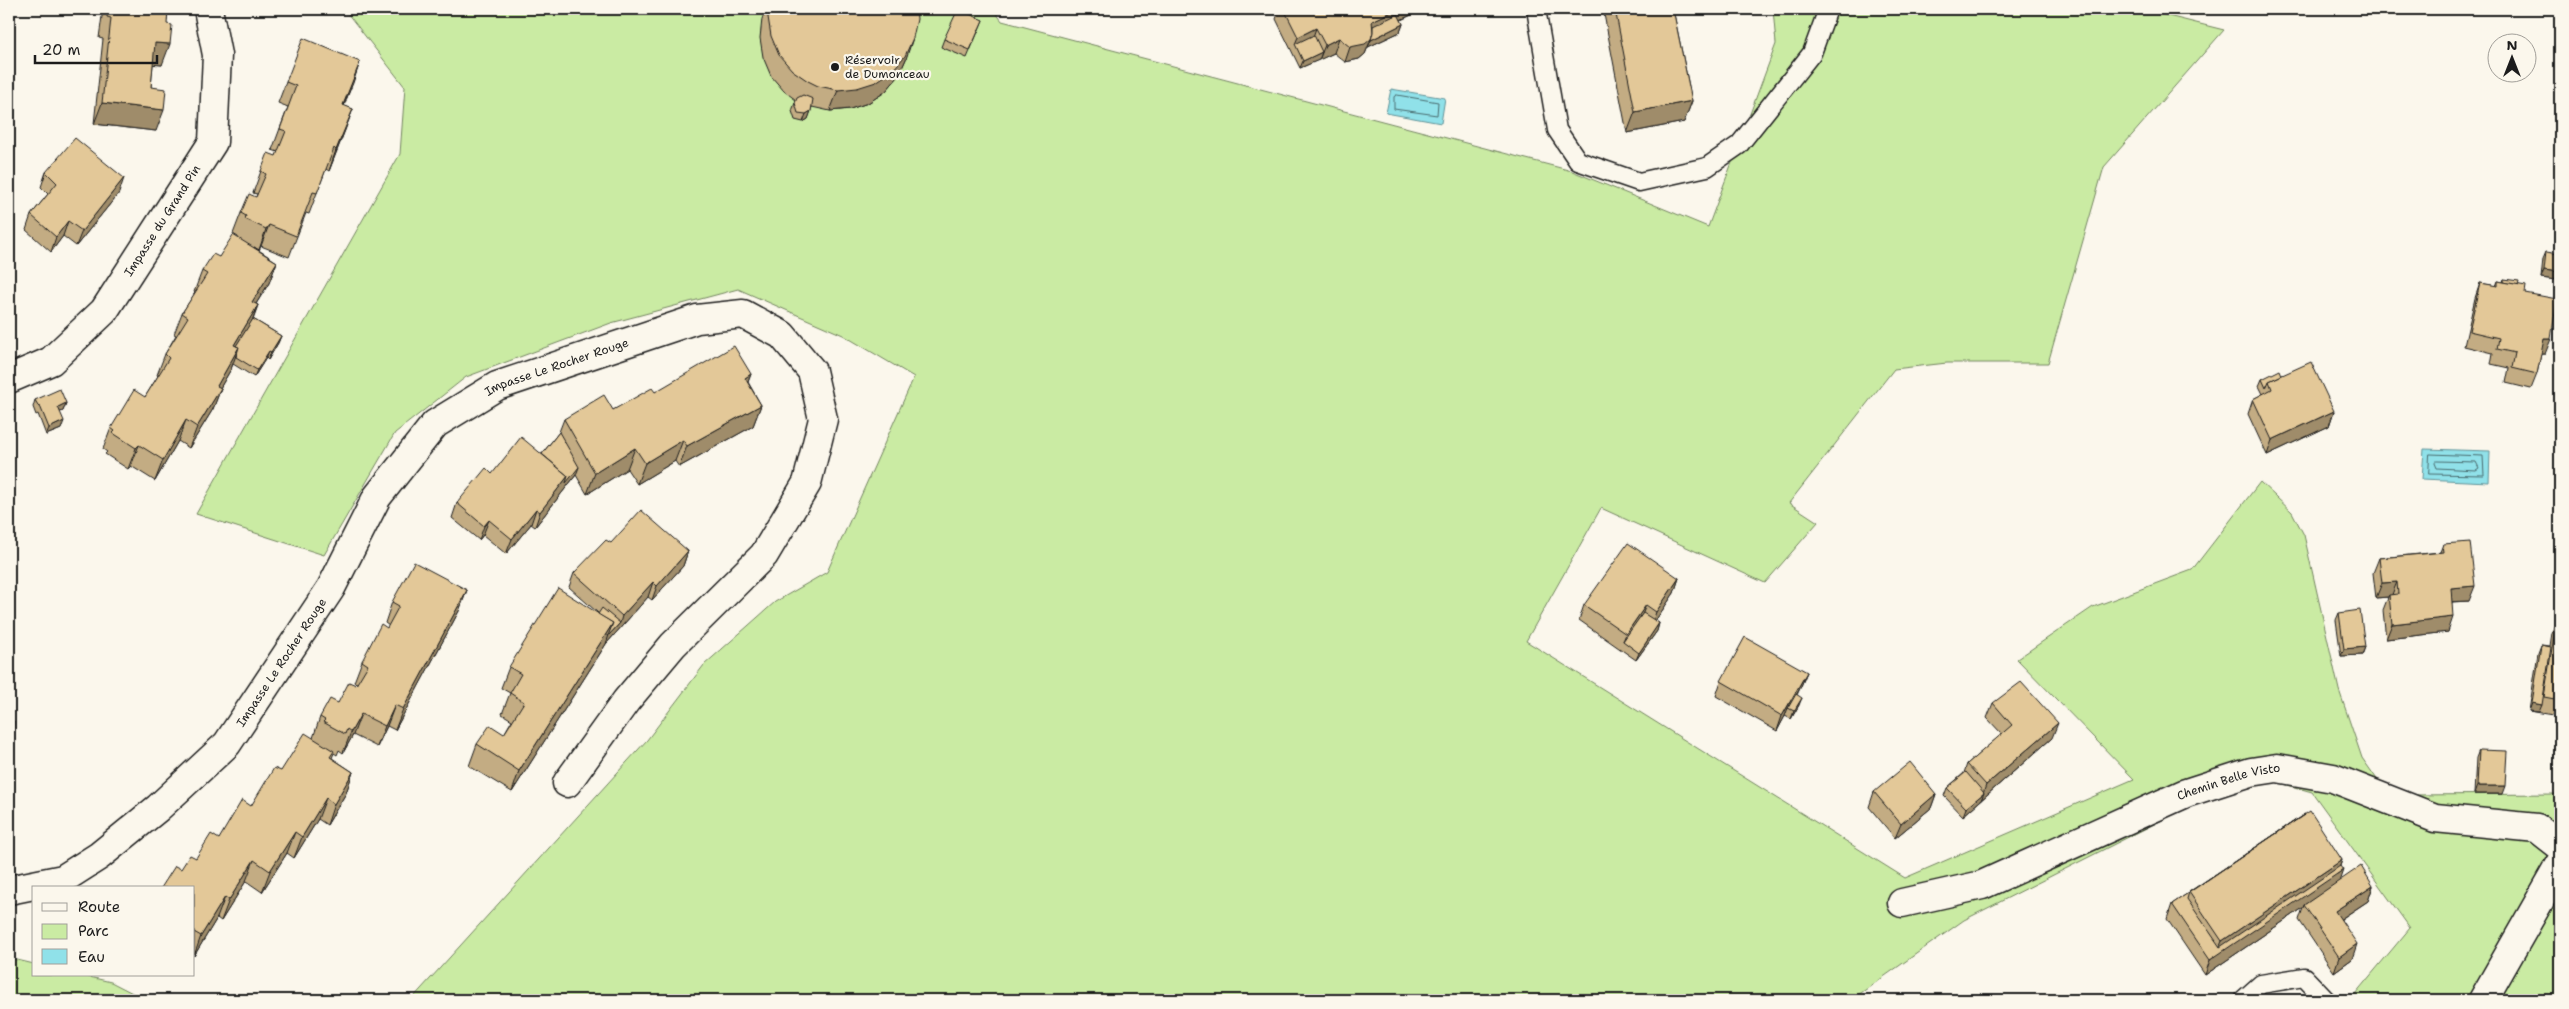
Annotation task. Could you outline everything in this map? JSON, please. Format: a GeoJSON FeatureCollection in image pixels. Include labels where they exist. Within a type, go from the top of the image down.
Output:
{"type":"FeatureCollection","features":[{"type":"Feature","properties":{"kind":"street","name":"Impasse du Grand Pin"},"geometry":{"type":"LineString","coordinates":[[9,379],[50,361],[104,311],[213,142],[217,55],[208,9]]}},
{"type":"Feature","properties":{"kind":"street","name":"Impasse Le Rocher Rouge"},"geometry":{"type":"LineString","coordinates":[[9,890],[62,879],[100,856],[158,808],[227,744],[331,588],[377,497],[435,424],[497,386],[698,319],[743,314],[782,335],[812,370],[823,419],[807,483],[764,555],[673,645],[626,701],[567,782]]}},
{"type":"Feature","properties":{"kind":"street","name":"Chemin Belle Visto"},"geometry":{"type":"LineString","coordinates":[[1902,903],[1982,885],[2186,793],[2251,772],[2276,768],[2333,778],[2435,818],[2537,828],[2560,846]]}},
{"type":"Feature","properties":{"kind":"street"},"geometry":{"type":"LineString","coordinates":[[2483,1000],[2560,864]]}},
{"type":"Feature","properties":{"kind":"lane"},"geometry":{"type":"LineString","coordinates":[[1536,9],[1557,130],[1578,161],[1639,182],[1707,167],[1739,146],[1812,53],[1828,9]]}},
{"type":"Feature","properties":{"kind":"lane"},"geometry":{"type":"LineString","coordinates":[[2243,1000],[2261,984],[2304,977],[2326,1000]]}},
{"type":"Feature","properties":{"kind":"green space"},"geometry":{"type":"Polygon","coordinates":[[[344,9],[993,9],[1002,21],[1572,171],[1708,227],[1776,44],[1773,9],[2140,9],[2224,30],[2104,167],[2048,363],[1947,363],[1894,369],[1789,503],[1818,522],[1765,583],[1601,508],[1526,641],[1905,878],[2134,779],[2017,659],[2093,607],[2192,570],[2260,482],[2292,512],[2304,535],[2339,690],[2362,758],[2381,785],[2409,795],[2560,794],[2560,1000],[2350,1000],[2410,928],[2312,792],[2273,781],[2198,802],[1964,920],[1851,1000],[411,1000],[647,740],[704,665],[775,602],[827,572],[914,377],[843,335],[738,289],[611,323],[466,377],[395,433],[324,555],[196,514],[400,154],[405,87],[344,9]]]}},
{"type":"Feature","properties":{"kind":"green space"},"geometry":{"type":"Polygon","coordinates":[[[9,958],[32,964],[32,976],[85,976],[111,982],[146,1000],[9,1000],[9,958]]]}},
{"type":"Feature","properties":{"kind":"water"},"geometry":{"type":"Polygon","coordinates":[[[1391,89],[1445,98],[1441,123],[1386,113],[1391,89]]]}},
{"type":"Feature","properties":{"kind":"water"},"geometry":{"type":"Polygon","coordinates":[[[2424,449],[2490,451],[2489,482],[2422,479],[2424,449]]]}},
{"type":"Feature","properties":{"kind":"building"},"geometry":{"type":"Polygon","coordinates":[[[108,9],[168,9],[167,24],[172,25],[170,44],[155,43],[151,87],[166,89],[164,110],[102,103],[111,18],[107,17],[108,9]]]}},
{"type":"Feature","properties":{"kind":"building","name":"Réservoir de Dumonceau"},"geometry":{"type":"Polygon","coordinates":[[[769,9],[916,9],[917,19],[913,38],[905,56],[892,71],[876,82],[857,88],[838,90],[818,86],[808,81],[792,70],[779,55],[771,36],[768,17],[769,9]]]}},
{"type":"Feature","properties":{"kind":"building"},"geometry":{"type":"Polygon","coordinates":[[[958,9],[983,20],[970,50],[944,39],[958,9]]]}},
{"type":"Feature","properties":{"kind":"building"},"geometry":{"type":"Polygon","coordinates":[[[1284,9],[1398,9],[1372,21],[1373,32],[1371,39],[1365,44],[1350,47],[1339,38],[1325,45],[1316,28],[1298,37],[1284,9]]]}},
{"type":"Feature","properties":{"kind":"building"},"geometry":{"type":"Polygon","coordinates":[[[1615,9],[1673,9],[1692,101],[1635,112],[1615,9]]]}},
{"type":"Feature","properties":{"kind":"building"},"geometry":{"type":"Polygon","coordinates":[[[1398,14],[1403,24],[1371,40],[1373,26],[1398,14]]]}},
{"type":"Feature","properties":{"kind":"building"},"geometry":{"type":"Polygon","coordinates":[[[1314,35],[1322,52],[1303,61],[1295,44],[1314,35]]]}},
{"type":"Feature","properties":{"kind":"building"},"geometry":{"type":"Polygon","coordinates":[[[303,38],[360,62],[343,105],[353,109],[336,150],[334,148],[317,193],[313,192],[296,236],[269,225],[266,229],[245,219],[246,216],[241,213],[249,194],[256,197],[266,174],[261,171],[268,153],[276,156],[286,131],[280,129],[296,86],[286,82],[303,38]]]}},
{"type":"Feature","properties":{"kind":"building"},"geometry":{"type":"Polygon","coordinates":[[[803,95],[813,99],[811,111],[806,114],[798,113],[795,103],[797,98],[803,95]]]}},
{"type":"Feature","properties":{"kind":"building"},"geometry":{"type":"Polygon","coordinates":[[[75,138],[124,178],[82,231],[68,221],[56,237],[31,215],[57,183],[46,172],[75,138]]]}},
{"type":"Feature","properties":{"kind":"building"},"geometry":{"type":"Polygon","coordinates":[[[233,235],[277,262],[252,302],[258,305],[234,345],[239,347],[217,386],[221,388],[197,427],[186,420],[163,460],[139,445],[136,448],[113,433],[115,431],[111,428],[134,390],[145,397],[169,358],[165,354],[188,317],[182,313],[207,274],[202,271],[213,254],[219,257],[233,235]]]}},
{"type":"Feature","properties":{"kind":"building"},"geometry":{"type":"Polygon","coordinates":[[[2546,252],[2560,254],[2560,272],[2544,270],[2546,252]]]}},
{"type":"Feature","properties":{"kind":"building"},"geometry":{"type":"Polygon","coordinates":[[[2504,279],[2519,281],[2518,285],[2504,282],[2504,279]]]}},
{"type":"Feature","properties":{"kind":"building"},"geometry":{"type":"Polygon","coordinates":[[[2498,281],[2526,286],[2525,293],[2557,299],[2551,339],[2544,339],[2537,374],[2512,368],[2515,353],[2497,349],[2499,338],[2469,331],[2480,283],[2498,286],[2498,281]]]}},
{"type":"Feature","properties":{"kind":"building"},"geometry":{"type":"Polygon","coordinates":[[[253,319],[281,336],[257,370],[236,357],[239,347],[236,346],[253,319]]]}},
{"type":"Feature","properties":{"kind":"building"},"geometry":{"type":"Polygon","coordinates":[[[734,346],[751,374],[745,378],[761,405],[687,446],[683,440],[645,463],[635,448],[595,473],[564,419],[604,395],[613,410],[652,388],[655,392],[734,346]]]}},
{"type":"Feature","properties":{"kind":"building"},"geometry":{"type":"Polygon","coordinates":[[[2311,362],[2334,411],[2272,440],[2253,399],[2272,389],[2269,381],[2311,362]]]}},
{"type":"Feature","properties":{"kind":"building"},"geometry":{"type":"Polygon","coordinates":[[[2280,370],[2282,375],[2269,381],[2266,388],[2262,379],[2280,370]]]}},
{"type":"Feature","properties":{"kind":"building"},"geometry":{"type":"Polygon","coordinates":[[[60,389],[66,403],[58,407],[64,421],[49,428],[40,406],[35,400],[60,389]]]}},
{"type":"Feature","properties":{"kind":"building"},"geometry":{"type":"Polygon","coordinates":[[[559,432],[579,467],[566,483],[568,476],[542,454],[559,432]]]}},
{"type":"Feature","properties":{"kind":"building"},"geometry":{"type":"Polygon","coordinates":[[[521,437],[568,476],[540,512],[536,509],[512,539],[489,520],[484,526],[457,503],[486,468],[492,474],[521,437]]]}},
{"type":"Feature","properties":{"kind":"building"},"geometry":{"type":"Polygon","coordinates":[[[641,510],[688,551],[657,586],[653,582],[622,616],[574,573],[606,540],[611,543],[641,510]]]}},
{"type":"Feature","properties":{"kind":"building"},"geometry":{"type":"Polygon","coordinates":[[[2470,542],[2475,586],[2451,588],[2453,617],[2392,624],[2389,595],[2398,594],[2397,582],[2382,583],[2379,558],[2444,552],[2443,544],[2470,542]]]}},
{"type":"Feature","properties":{"kind":"building"},"geometry":{"type":"Polygon","coordinates":[[[1628,543],[1679,578],[1656,612],[1646,605],[1626,634],[1584,605],[1628,543]]]}},
{"type":"Feature","properties":{"kind":"building"},"geometry":{"type":"Polygon","coordinates":[[[414,562],[467,590],[403,709],[395,705],[385,726],[361,714],[351,732],[347,729],[345,734],[323,722],[325,720],[320,717],[330,699],[338,703],[349,682],[356,685],[368,665],[362,661],[381,624],[387,628],[399,606],[392,602],[414,562]]]}},
{"type":"Feature","properties":{"kind":"building"},"geometry":{"type":"Polygon","coordinates":[[[558,588],[613,623],[519,771],[477,744],[490,725],[504,734],[524,702],[510,693],[521,674],[509,667],[558,588]]]}},
{"type":"Feature","properties":{"kind":"building"},"geometry":{"type":"Polygon","coordinates":[[[602,608],[620,623],[608,636],[613,623],[598,614],[602,608]]]}},
{"type":"Feature","properties":{"kind":"building"},"geometry":{"type":"Polygon","coordinates":[[[2360,610],[2365,647],[2344,649],[2339,613],[2360,610]]]}},
{"type":"Feature","properties":{"kind":"building"},"geometry":{"type":"Polygon","coordinates":[[[1643,613],[1659,623],[1639,653],[1623,641],[1643,613]]]}},
{"type":"Feature","properties":{"kind":"building"},"geometry":{"type":"Polygon","coordinates":[[[2557,618],[2560,619],[2560,700],[2544,697],[2557,618]]]}},
{"type":"Feature","properties":{"kind":"building"},"geometry":{"type":"Polygon","coordinates":[[[1745,637],[1807,672],[1782,716],[1721,681],[1745,637]]]}},
{"type":"Feature","properties":{"kind":"building"},"geometry":{"type":"Polygon","coordinates":[[[2541,645],[2551,647],[2542,705],[2532,703],[2541,645]]]}},
{"type":"Feature","properties":{"kind":"building"},"geometry":{"type":"Polygon","coordinates":[[[2021,682],[2058,723],[1986,785],[1967,764],[2012,725],[1993,703],[2021,682]]]}},
{"type":"Feature","properties":{"kind":"building"},"geometry":{"type":"Polygon","coordinates":[[[1796,694],[1802,698],[1794,711],[1788,708],[1796,694]]]}},
{"type":"Feature","properties":{"kind":"building"},"geometry":{"type":"Polygon","coordinates":[[[9,721],[14,721],[12,766],[9,766],[9,721]]]}},
{"type":"Feature","properties":{"kind":"building"},"geometry":{"type":"Polygon","coordinates":[[[305,733],[334,751],[330,757],[353,772],[334,804],[326,798],[302,837],[295,832],[270,871],[254,860],[229,900],[225,897],[201,936],[195,933],[195,886],[162,886],[175,866],[181,869],[190,855],[196,858],[211,834],[219,839],[242,800],[251,806],[274,768],[281,771],[305,733]]]}},
{"type":"Feature","properties":{"kind":"building"},"geometry":{"type":"Polygon","coordinates":[[[2479,750],[2507,751],[2505,786],[2477,786],[2479,750]]]}},
{"type":"Feature","properties":{"kind":"building"},"geometry":{"type":"Polygon","coordinates":[[[1910,762],[1936,794],[1901,824],[1874,792],[1910,762]]]}},
{"type":"Feature","properties":{"kind":"building"},"geometry":{"type":"Polygon","coordinates":[[[1966,772],[1984,793],[1966,808],[1947,788],[1966,772]]]}},
{"type":"Feature","properties":{"kind":"building"},"geometry":{"type":"Polygon","coordinates":[[[2310,811],[2342,860],[2222,941],[2189,892],[2310,811]]]}},
{"type":"Feature","properties":{"kind":"building"},"geometry":{"type":"Polygon","coordinates":[[[2305,814],[2189,893],[2189,892],[2305,814]]]}},
{"type":"Feature","properties":{"kind":"building"},"geometry":{"type":"Polygon","coordinates":[[[2340,866],[2343,870],[2210,960],[2172,904],[2189,893],[2187,899],[2220,947],[2340,866]]]}},
{"type":"Feature","properties":{"kind":"building"},"geometry":{"type":"Polygon","coordinates":[[[2361,866],[2373,886],[2335,911],[2357,944],[2339,957],[2304,905],[2361,866]]]}},
{"type":"Feature","properties":{"kind":"place","name":"Réservoir de Dumonceau"},"geometry":{"type":"Point","coordinates":[835,67]}}]}
